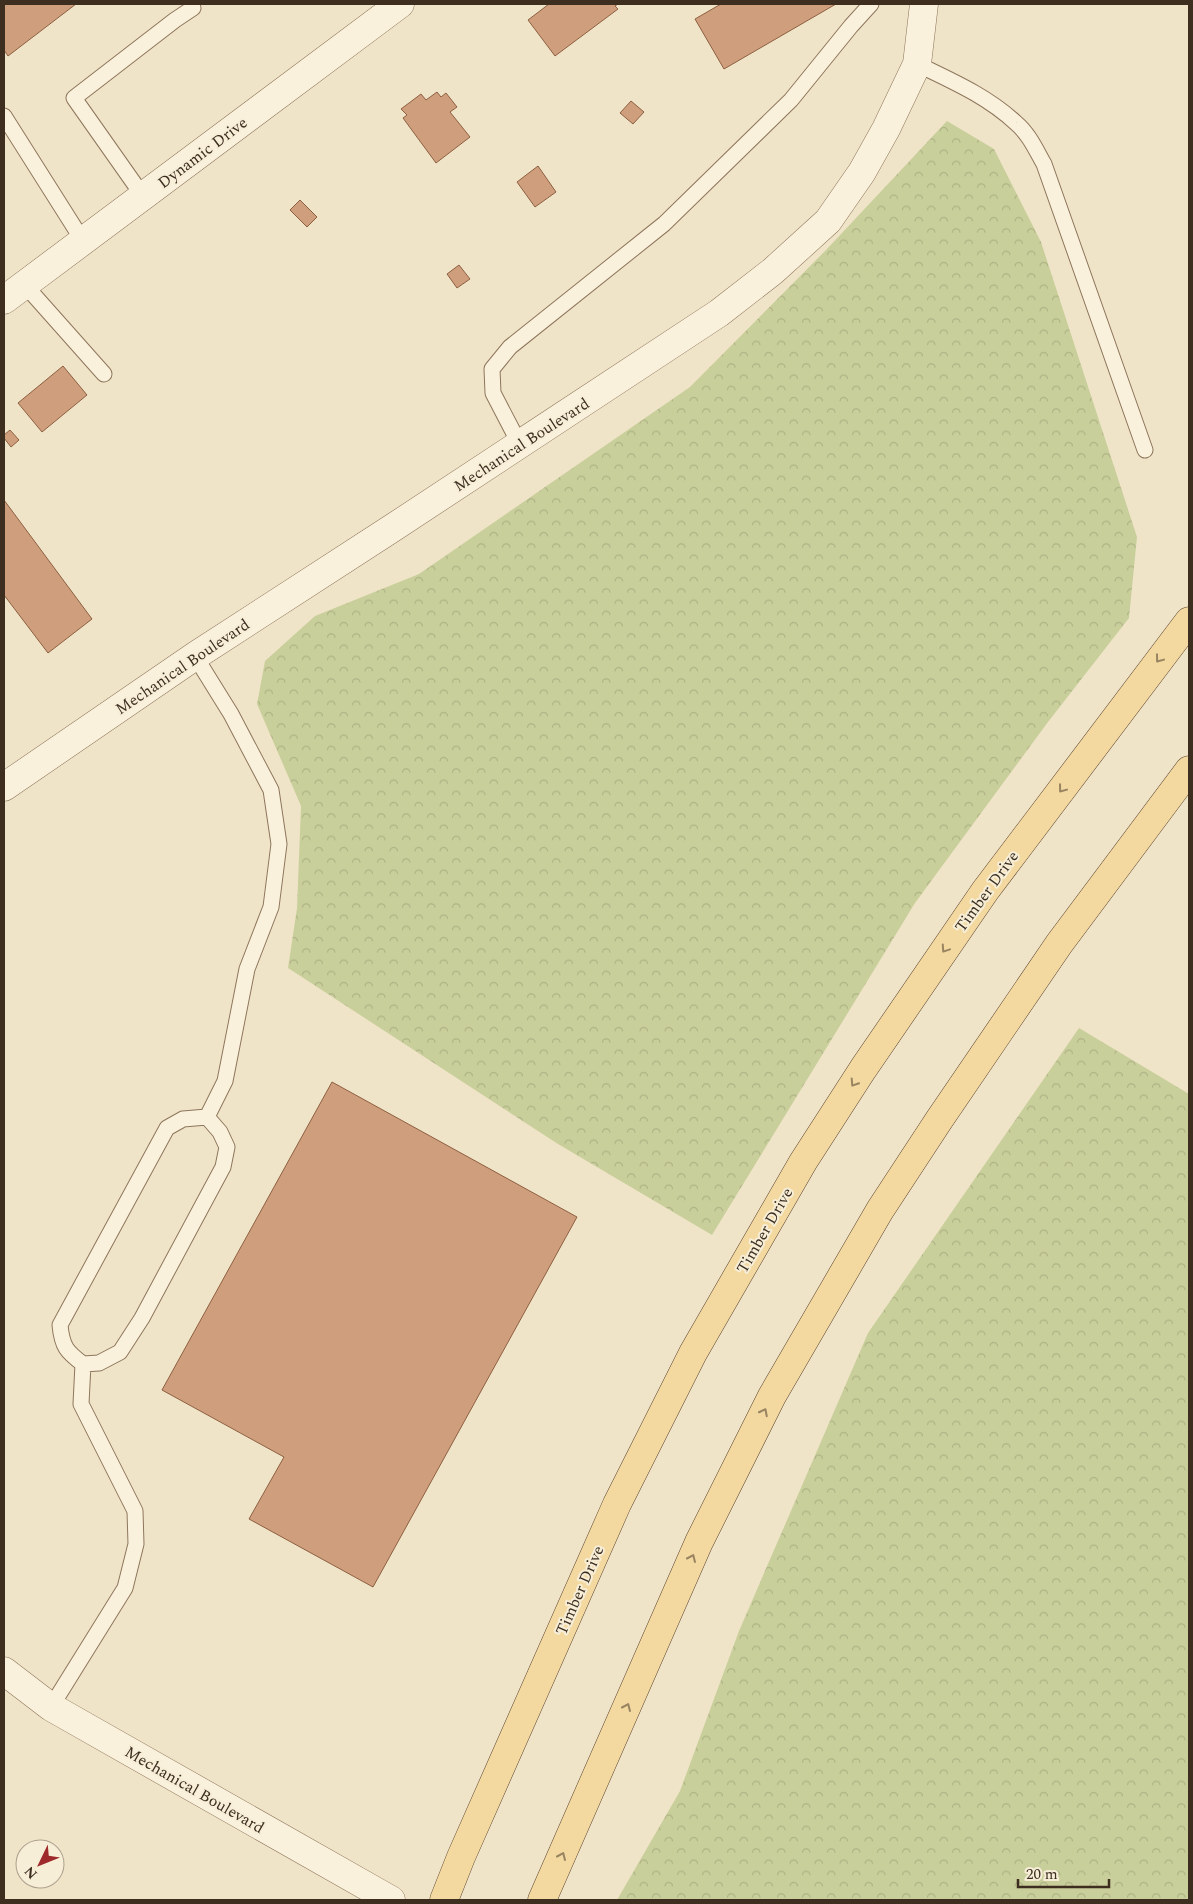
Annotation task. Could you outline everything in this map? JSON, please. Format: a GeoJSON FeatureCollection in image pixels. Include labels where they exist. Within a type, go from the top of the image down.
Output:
{"type":"FeatureCollection","features":[{"type":"Feature","properties":{"kind":"main road","name":"Timber Drive"},"geometry":{"type":"LineString","coordinates":[[444,1900],[617,1504],[692,1353],[803,1162],[863,1069],[985,891],[1189,621]]}},
{"type":"Feature","properties":{"kind":"main road"},"geometry":{"type":"LineString","coordinates":[[542,1900],[699,1542],[772,1396],[880,1210],[939,1120],[1059,944],[1189,770]]}},
{"type":"Feature","properties":{"kind":"street","name":"Dynamic Drive"},"geometry":{"type":"LineString","coordinates":[[14,292],[400,4]]}},
{"type":"Feature","properties":{"kind":"street","name":"Mechanical Boulevard"},"geometry":{"type":"LineString","coordinates":[[4,788],[195,656],[719,313],[773,271],[828,221],[862,172],[886,129],[917,64],[924,4]]}},
{"type":"Feature","properties":{"kind":"street","name":"Mechanical Boulevard"},"geometry":{"type":"LineString","coordinates":[[4,1671],[50,1707],[391,1900]]}},
{"type":"Feature","properties":{"kind":"lane"},"geometry":{"type":"LineString","coordinates":[[520,445],[493,393],[492,369],[510,347],[664,224],[791,100],[871,4]]}},
{"type":"Feature","properties":{"kind":"lane"},"geometry":{"type":"LineString","coordinates":[[143,196],[74,98],[174,20],[193,8]]}},
{"type":"Feature","properties":{"kind":"lane"},"geometry":{"type":"LineString","coordinates":[[917,64],[981,95],[1018,124],[1032,142],[1044,164],[1145,450]]}},
{"type":"Feature","properties":{"kind":"lane"},"geometry":{"type":"LineString","coordinates":[[4,116],[83,241]]}},
{"type":"Feature","properties":{"kind":"lane"},"geometry":{"type":"LineString","coordinates":[[14,292],[104,374]]}},
{"type":"Feature","properties":{"kind":"lane"},"geometry":{"type":"LineString","coordinates":[[195,656],[231,714],[271,790],[279,844],[272,907],[247,969],[225,1081],[207,1117]]}},
{"type":"Feature","properties":{"kind":"lane"},"geometry":{"type":"LineString","coordinates":[[207,1117],[220,1132],[227,1147],[223,1167],[142,1318],[120,1352],[98,1363],[84,1364],[69,1353],[61,1340],[60,1325],[167,1128],[183,1119],[207,1117]]}},
{"type":"Feature","properties":{"kind":"lane"},"geometry":{"type":"LineString","coordinates":[[50,1707],[125,1588],[136,1544],[135,1511],[81,1404],[84,1364]]}},
{"type":"Feature","properties":{"kind":"green space"},"geometry":{"type":"Polygon","coordinates":[[[947,121],[994,149],[1041,242],[1137,537],[1129,618],[1048,722],[915,903],[712,1235],[558,1144],[288,968],[297,908],[301,806],[257,704],[265,661],[315,616],[419,574],[690,387],[826,250],[947,121]]]}},
{"type":"Feature","properties":{"kind":"green space"},"geometry":{"type":"Polygon","coordinates":[[[1079,1028],[1189,1094],[1189,1900],[617,1900],[680,1791],[739,1631],[868,1333],[1079,1028]]]}},
{"type":"Feature","properties":{"kind":"building"},"geometry":{"type":"Polygon","coordinates":[[[4,4],[76,4],[8,56],[4,50],[4,4]]]}},
{"type":"Feature","properties":{"kind":"building"},"geometry":{"type":"Polygon","coordinates":[[[549,4],[618,4],[615,6],[618,9],[555,56],[528,20],[549,4]]]}},
{"type":"Feature","properties":{"kind":"building"},"geometry":{"type":"Polygon","coordinates":[[[721,4],[836,4],[724,69],[695,19],[721,4]]]}},
{"type":"Feature","properties":{"kind":"building"},"geometry":{"type":"Polygon","coordinates":[[[437,92],[441,97],[446,93],[457,107],[450,112],[470,137],[436,163],[403,118],[407,115],[401,109],[421,94],[426,100],[437,92]]]}},
{"type":"Feature","properties":{"kind":"building"},"geometry":{"type":"Polygon","coordinates":[[[631,101],[644,112],[633,124],[620,113],[631,101]]]}},
{"type":"Feature","properties":{"kind":"building"},"geometry":{"type":"Polygon","coordinates":[[[538,166],[556,192],[535,207],[517,182],[538,166]]]}},
{"type":"Feature","properties":{"kind":"building"},"geometry":{"type":"Polygon","coordinates":[[[300,200],[317,217],[307,227],[290,210],[300,200]]]}},
{"type":"Feature","properties":{"kind":"building"},"geometry":{"type":"Polygon","coordinates":[[[459,265],[470,279],[457,288],[447,274],[459,265]]]}},
{"type":"Feature","properties":{"kind":"building"},"geometry":{"type":"Polygon","coordinates":[[[63,366],[87,395],[42,432],[18,403],[63,366]]]}},
{"type":"Feature","properties":{"kind":"building"},"geometry":{"type":"Polygon","coordinates":[[[10,430],[19,440],[11,447],[4,438],[4,435],[10,430]]]}},
{"type":"Feature","properties":{"kind":"building"},"geometry":{"type":"Polygon","coordinates":[[[4,500],[92,619],[48,653],[4,595],[4,500]]]}},
{"type":"Feature","properties":{"kind":"building"},"geometry":{"type":"Polygon","coordinates":[[[332,1082],[577,1217],[373,1587],[249,1519],[284,1457],[162,1390],[332,1082]]]}}]}
